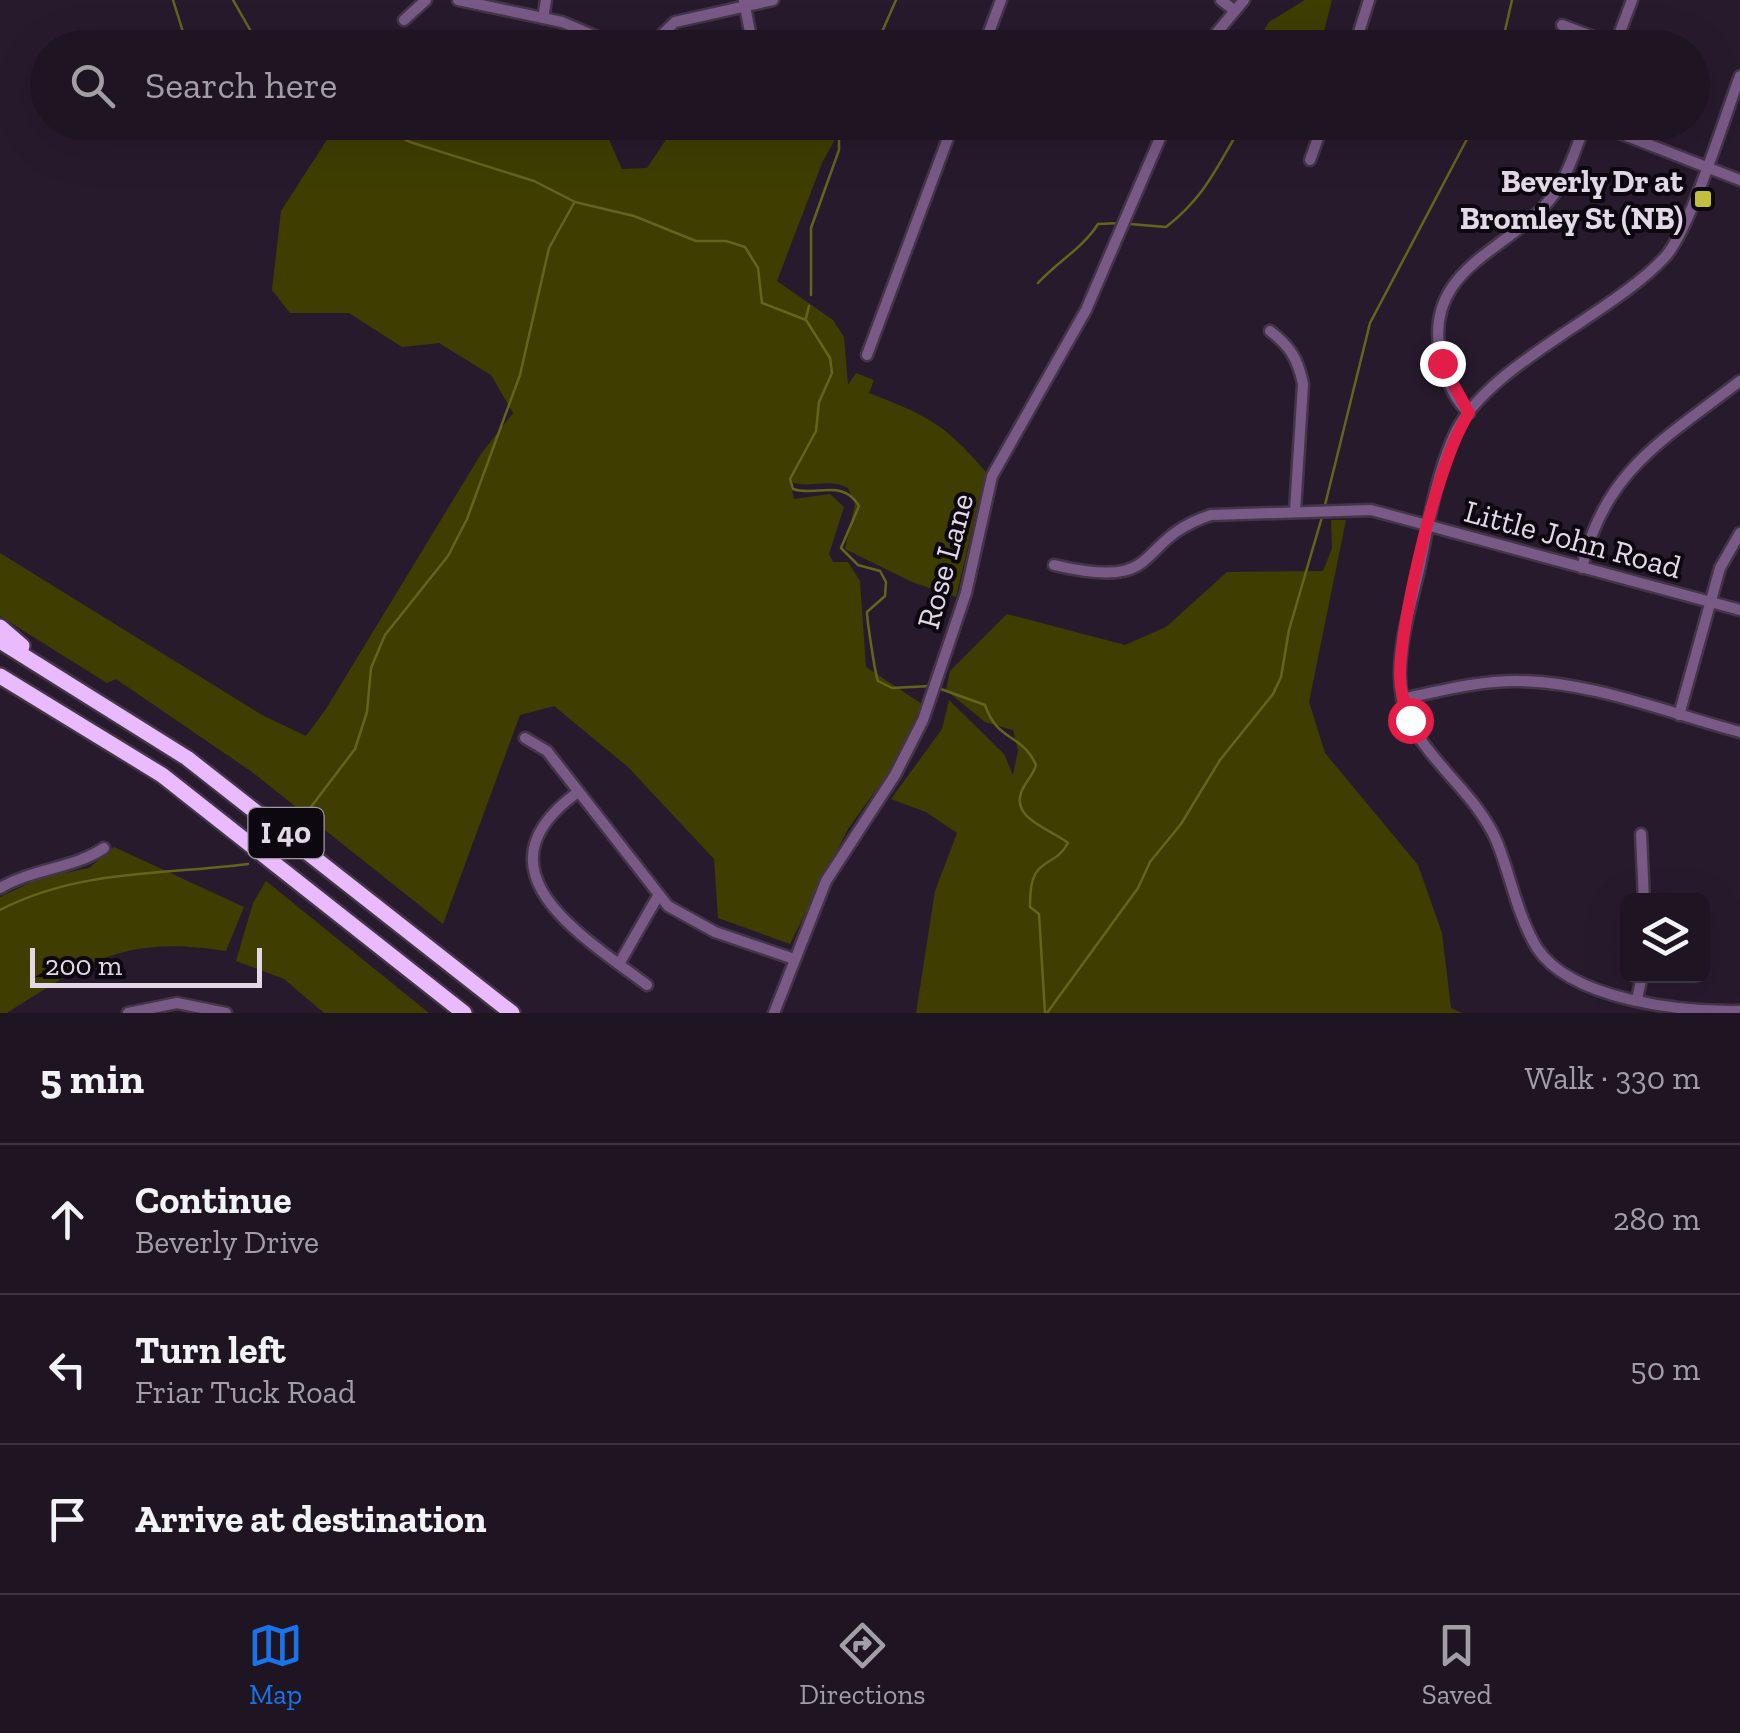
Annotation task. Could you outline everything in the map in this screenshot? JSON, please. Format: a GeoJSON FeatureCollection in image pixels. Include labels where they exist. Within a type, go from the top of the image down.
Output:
{"type":"FeatureCollection","features":[{"type":"Feature","properties":{"kind":"highway"},"geometry":{"type":"LineString","coordinates":[[0,627],[48,668]]}},
{"type":"Feature","properties":{"kind":"highway","name":"I 40"},"geometry":{"type":"LineString","coordinates":[[0,641],[187,758],[512,1013]]}},
{"type":"Feature","properties":{"kind":"highway","name":"I 40"},"geometry":{"type":"LineString","coordinates":[[0,676],[162,774],[464,1013]]}},
{"type":"Feature","properties":{"kind":"street"},"geometry":{"type":"LineString","coordinates":[[404,20],[426,0]]}},
{"type":"Feature","properties":{"kind":"street"},"geometry":{"type":"LineString","coordinates":[[458,0],[587,30]]}},
{"type":"Feature","properties":{"kind":"street"},"geometry":{"type":"LineString","coordinates":[[542,18],[546,0]]}},
{"type":"Feature","properties":{"kind":"street"},"geometry":{"type":"LineString","coordinates":[[667,30],[675,22],[744,3],[773,0]]}},
{"type":"Feature","properties":{"kind":"street"},"geometry":{"type":"LineString","coordinates":[[990,30],[1001,0]]}},
{"type":"Feature","properties":{"kind":"street"},"geometry":{"type":"LineString","coordinates":[[1220,0],[1235,11]]}},
{"type":"Feature","properties":{"kind":"street"},"geometry":{"type":"LineString","coordinates":[[1219,30],[1244,0]]}},
{"type":"Feature","properties":{"kind":"street"},"geometry":{"type":"LineString","coordinates":[[1360,30],[1369,0]]}},
{"type":"Feature","properties":{"kind":"street"},"geometry":{"type":"LineString","coordinates":[[1620,30],[1632,0]]}},
{"type":"Feature","properties":{"kind":"street"},"geometry":{"type":"LineString","coordinates":[[744,3],[749,30]]}},
{"type":"Feature","properties":{"kind":"street"},"geometry":{"type":"LineString","coordinates":[[1562,25],[1574,30]]}},
{"type":"Feature","properties":{"kind":"street"},"geometry":{"type":"LineString","coordinates":[[1740,76],[1668,254],[1482,398],[1453,436],[1428,524],[1401,662],[1402,699],[1421,739],[1480,811],[1496,840],[1525,927],[1548,963],[1577,983],[1637,999],[1701,1010],[1740,1011]]}},
{"type":"Feature","properties":{"kind":"street"},"geometry":{"type":"LineString","coordinates":[[867,355],[947,140]]}},
{"type":"Feature","properties":{"kind":"street","name":"Rose Lane"},"geometry":{"type":"LineString","coordinates":[[774,1013],[826,881],[907,755],[931,701],[966,593],[992,476],[1086,310],[1160,140]]}},
{"type":"Feature","properties":{"kind":"street"},"geometry":{"type":"LineString","coordinates":[[1310,160],[1317,140]]}},
{"type":"Feature","properties":{"kind":"street"},"geometry":{"type":"LineString","coordinates":[[1469,413],[1442,363],[1439,325],[1445,304],[1465,268],[1554,194],[1580,140]]}},
{"type":"Feature","properties":{"kind":"street"},"geometry":{"type":"LineString","coordinates":[[1636,140],[1740,180]]}},
{"type":"Feature","properties":{"kind":"street"},"geometry":{"type":"LineString","coordinates":[[1270,331],[1288,344],[1299,364],[1303,384],[1295,511]]}},
{"type":"Feature","properties":{"kind":"street"},"geometry":{"type":"LineString","coordinates":[[1582,568],[1596,519],[1620,479],[1639,458],[1740,381]]}},
{"type":"Feature","properties":{"kind":"street","name":"Little John Road"},"geometry":{"type":"LineString","coordinates":[[1054,566],[1096,575],[1121,574],[1140,566],[1204,517],[1371,510],[1740,610]]}},
{"type":"Feature","properties":{"kind":"street"},"geometry":{"type":"LineString","coordinates":[[1679,716],[1724,558],[1740,533]]}},
{"type":"Feature","properties":{"kind":"street"},"geometry":{"type":"LineString","coordinates":[[1402,699],[1474,684],[1533,682],[1588,690],[1740,732]]}},
{"type":"Feature","properties":{"kind":"street"},"geometry":{"type":"LineString","coordinates":[[525,738],[547,751],[658,896],[698,925],[794,959]]}},
{"type":"Feature","properties":{"kind":"street"},"geometry":{"type":"LineString","coordinates":[[578,792],[542,827],[534,850],[534,873],[554,912],[647,985]]}},
{"type":"Feature","properties":{"kind":"street"},"geometry":{"type":"LineString","coordinates":[[1641,834],[1644,893]]}},
{"type":"Feature","properties":{"kind":"street"},"geometry":{"type":"LineString","coordinates":[[0,888],[37,869],[84,861],[104,848]]}},
{"type":"Feature","properties":{"kind":"street"},"geometry":{"type":"LineString","coordinates":[[619,964],[658,896]]}},
{"type":"Feature","properties":{"kind":"street"},"geometry":{"type":"LineString","coordinates":[[1637,999],[1640,983]]}},
{"type":"Feature","properties":{"kind":"street"},"geometry":{"type":"LineString","coordinates":[[128,1013],[177,1003],[226,1013]]}},
{"type":"Feature","properties":{"kind":"shaded area"},"geometry":{"type":"Polygon","coordinates":[[[1305,0],[1332,0],[1324,30],[1264,30],[1269,22],[1305,0]]]}},
{"type":"Feature","properties":{"kind":"shaded area"},"geometry":{"type":"Polygon","coordinates":[[[327,140],[609,140],[622,169],[647,168],[666,140],[835,140],[822,163],[777,281],[833,320],[844,337],[848,385],[856,373],[874,380],[869,393],[934,423],[986,472],[956,597],[912,582],[845,549],[855,504],[848,488],[790,481],[794,499],[830,494],[844,507],[829,554],[833,562],[848,562],[860,581],[866,667],[922,704],[892,768],[848,829],[790,944],[718,918],[714,859],[628,767],[554,706],[520,715],[443,924],[252,772],[116,679],[107,683],[0,616],[0,553],[262,715],[306,736],[326,709],[481,454],[513,413],[491,375],[439,343],[402,347],[349,313],[290,313],[272,290],[281,211],[327,140]]]}},
{"type":"Feature","properties":{"kind":"shaded area"},"geometry":{"type":"Polygon","coordinates":[[[1331,520],[1346,520],[1309,702],[1325,753],[1418,865],[1442,933],[1451,1008],[1462,1013],[916,1013],[935,891],[957,833],[926,812],[891,799],[942,729],[949,700],[1004,754],[1013,775],[1018,751],[1013,730],[985,722],[946,690],[950,671],[1007,614],[1125,645],[1166,627],[1227,572],[1323,571],[1332,548],[1331,520]]]}},
{"type":"Feature","properties":{"kind":"shaded area"},"geometry":{"type":"Polygon","coordinates":[[[114,847],[244,907],[226,951],[161,946],[110,956],[62,979],[7,1013],[0,1013],[0,897],[40,878],[89,868],[114,847]]]}},
{"type":"Feature","properties":{"kind":"shaded area"},"geometry":{"type":"Polygon","coordinates":[[[266,881],[429,1013],[324,1013],[284,979],[236,961],[253,903],[266,881]]]}},
{"type":"Feature","properties":{"kind":"waterway"},"geometry":{"type":"LineString","coordinates":[[173,0],[182,30]]}},
{"type":"Feature","properties":{"kind":"waterway"},"geometry":{"type":"LineString","coordinates":[[233,0],[250,30]]}},
{"type":"Feature","properties":{"kind":"waterway"},"geometry":{"type":"LineString","coordinates":[[883,30],[896,0]]}},
{"type":"Feature","properties":{"kind":"waterway"},"geometry":{"type":"LineString","coordinates":[[1505,30],[1512,0]]}},
{"type":"Feature","properties":{"kind":"waterway"},"geometry":{"type":"LineString","coordinates":[[406,140],[534,181],[575,202],[634,216],[696,241],[726,241],[745,247],[758,268],[762,303],[806,320],[830,358],[832,373],[819,402],[816,431],[790,479],[793,489],[837,490],[859,506],[841,548],[858,565],[880,571],[886,582],[885,596],[867,612],[878,681],[892,688],[931,686]]}},
{"type":"Feature","properties":{"kind":"waterway"},"geometry":{"type":"LineString","coordinates":[[811,295],[811,228],[839,150],[839,140]]}},
{"type":"Feature","properties":{"kind":"waterway"},"geometry":{"type":"LineString","coordinates":[[1130,224],[1166,227],[1192,203],[1233,140]]}},
{"type":"Feature","properties":{"kind":"waterway"},"geometry":{"type":"LineString","coordinates":[[1324,509],[1370,323],[1467,140]]}},
{"type":"Feature","properties":{"kind":"waterway"},"geometry":{"type":"LineString","coordinates":[[301,820],[355,749],[367,712],[371,668],[385,635],[448,556],[467,519],[520,375],[549,248],[574,203]]}},
{"type":"Feature","properties":{"kind":"waterway"},"geometry":{"type":"LineString","coordinates":[[1038,283],[1098,224],[1122,223]]}},
{"type":"Feature","properties":{"kind":"waterway"},"geometry":{"type":"LineString","coordinates":[[806,318],[809,306]]}},
{"type":"Feature","properties":{"kind":"waterway"},"geometry":{"type":"LineString","coordinates":[[1047,1013],[1138,888],[1150,862],[1181,824],[1220,760],[1273,694],[1281,677],[1289,630],[1322,517]]}},
{"type":"Feature","properties":{"kind":"waterway"},"geometry":{"type":"LineString","coordinates":[[938,688],[985,705],[996,726],[1024,747],[1036,765],[1021,793],[1022,810],[1068,843],[1038,870],[1031,890],[1030,907],[1039,914],[1045,1013]]}},
{"type":"Feature","properties":{"kind":"waterway"},"geometry":{"type":"LineString","coordinates":[[0,910],[60,887],[91,880],[248,864]]}},
{"type":"Feature","properties":{"kind":"place","name":"Beverly Dr at Bromley St (NB)"},"geometry":{"type":"Point","coordinates":[1703,199]}},
{"type":"Feature","properties":{"kind":"route"},"geometry":{"type":"LineString","coordinates":[[1410,720],[1400,686],[1403,649],[1439,484],[1453,436],[1469,413],[1457,398],[1442,363]]}}]}
